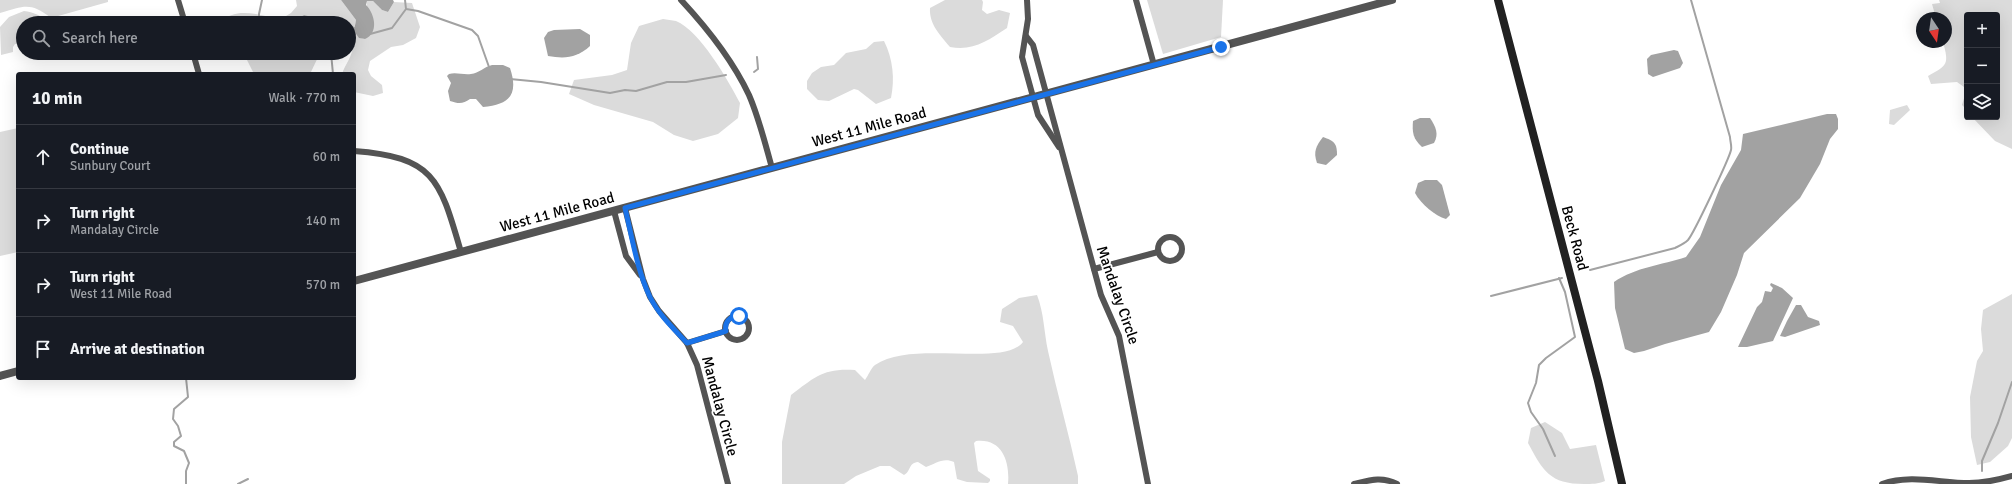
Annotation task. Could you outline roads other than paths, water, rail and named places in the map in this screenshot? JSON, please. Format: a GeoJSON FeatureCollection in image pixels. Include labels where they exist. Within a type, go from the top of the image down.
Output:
{"type":"FeatureCollection","features":[{"type":"Feature","properties":{"kind":"main road","name":"Beck Road"},"geometry":{"type":"LineString","coordinates":[[1498,0],[1598,381],[1622,484]]}},
{"type":"Feature","properties":{"kind":"street"},"geometry":{"type":"LineString","coordinates":[[178,0],[183,16]]}},
{"type":"Feature","properties":{"kind":"street"},"geometry":{"type":"LineString","coordinates":[[681,0],[704,25],[736,69],[749,95],[759,122],[772,168]]}},
{"type":"Feature","properties":{"kind":"street"},"geometry":{"type":"LineString","coordinates":[[1027,0],[1026,36],[1022,54],[1033,97],[1041,120],[1062,152]]}},
{"type":"Feature","properties":{"kind":"street"},"geometry":{"type":"LineString","coordinates":[[1136,0],[1154,65]]}},
{"type":"Feature","properties":{"kind":"street","name":"West 11 Mile Road"},"geometry":{"type":"LineString","coordinates":[[356,280],[1392,0]]}},
{"type":"Feature","properties":{"kind":"street","name":"Mandalay Circle"},"geometry":{"type":"LineString","coordinates":[[1026,36],[1033,45],[1101,295],[1120,336],[1148,484]]}},
{"type":"Feature","properties":{"kind":"street"},"geometry":{"type":"LineString","coordinates":[[195,60],[198,72]]}},
{"type":"Feature","properties":{"kind":"street"},"geometry":{"type":"LineString","coordinates":[[356,151],[380,152],[395,156],[410,162],[430,176],[444,199],[461,252]]}},
{"type":"Feature","properties":{"kind":"street","name":"Mandalay Circle"},"geometry":{"type":"LineString","coordinates":[[625,208],[643,279],[650,298],[659,311],[687,343],[697,365],[728,484]]}},
{"type":"Feature","properties":{"kind":"street"},"geometry":{"type":"LineString","coordinates":[[614,211],[626,256],[643,279]]}},
{"type":"Feature","properties":{"kind":"street"},"geometry":{"type":"LineString","coordinates":[[1094,269],[1158,252]]}},
{"type":"Feature","properties":{"kind":"street"},"geometry":{"type":"LineString","coordinates":[[687,343],[726,331]]}},
{"type":"Feature","properties":{"kind":"street"},"geometry":{"type":"LineString","coordinates":[[0,376],[16,372]]}},
{"type":"Feature","properties":{"kind":"street"},"geometry":{"type":"LineString","coordinates":[[1882,484],[1905,479],[1969,483],[2000,480],[2012,476]]}},
{"type":"Feature","properties":{"kind":"street"},"geometry":{"type":"LineString","coordinates":[[1354,484],[1378,479],[1386,479],[1397,484]]}},
{"type":"Feature","properties":{"kind":"waterway"},"geometry":{"type":"LineString","coordinates":[[259,16],[262,0]]}},
{"type":"Feature","properties":{"kind":"waterway"},"geometry":{"type":"LineString","coordinates":[[370,34],[392,28],[406,9],[405,0]]}},
{"type":"Feature","properties":{"kind":"waterway"},"geometry":{"type":"LineString","coordinates":[[1590,270],[1682,245],[1688,240],[1704,211],[1729,156],[1731,148],[1730,137],[1691,0]]}},
{"type":"Feature","properties":{"kind":"waterway"},"geometry":{"type":"LineString","coordinates":[[406,9],[418,11],[472,30],[478,36],[489,67]]}},
{"type":"Feature","properties":{"kind":"waterway"},"geometry":{"type":"LineString","coordinates":[[754,72],[758,69],[757,57]]}},
{"type":"Feature","properties":{"kind":"waterway"},"geometry":{"type":"LineString","coordinates":[[332,60],[333,72]]}},
{"type":"Feature","properties":{"kind":"waterway"},"geometry":{"type":"LineString","coordinates":[[510,79],[541,82],[610,93],[625,90],[636,91],[667,82],[686,82],[726,75]]}},
{"type":"Feature","properties":{"kind":"waterway"},"geometry":{"type":"LineString","coordinates":[[1555,456],[1543,429],[1531,412],[1528,403],[1536,383],[1539,365],[1546,358],[1575,337],[1565,292],[1559,278]]}},
{"type":"Feature","properties":{"kind":"waterway"},"geometry":{"type":"LineString","coordinates":[[1491,296],[1562,278]]}},
{"type":"Feature","properties":{"kind":"waterway"},"geometry":{"type":"LineString","coordinates":[[186,380],[188,397],[174,409],[173,419],[178,426],[181,436],[174,442],[174,446],[184,451],[189,463],[186,471],[186,484]]}},
{"type":"Feature","properties":{"kind":"waterway"},"geometry":{"type":"LineString","coordinates":[[1982,471],[1982,461],[1998,423],[2012,382]]}},
{"type":"Feature","properties":{"kind":"waterway"},"geometry":{"type":"LineString","coordinates":[[238,484],[248,479]]}}]}
